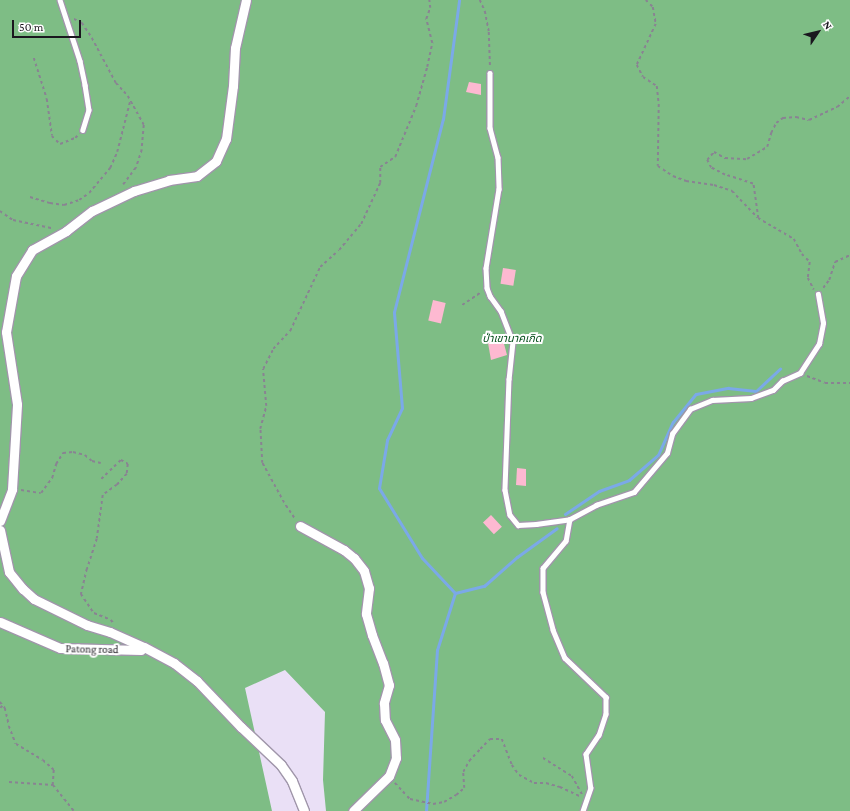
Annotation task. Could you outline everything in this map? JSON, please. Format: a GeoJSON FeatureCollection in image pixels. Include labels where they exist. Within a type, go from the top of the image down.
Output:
{"type":"FeatureCollection","features":[{"type":"Feature","properties":{"kind":"street"},"geometry":{"type":"LineString","coordinates":[[0,521],[12,489],[18,404],[6,332],[16,276],[32,250],[66,231],[92,211],[121,197],[169,180],[197,176],[216,161],[226,139],[233,86],[235,48],[246,0]]}},
{"type":"Feature","properties":{"kind":"street"},"geometry":{"type":"LineString","coordinates":[[300,526],[344,550],[354,558],[364,571],[369,588],[366,614],[389,685],[384,703],[385,720],[395,740],[396,758],[389,776],[353,811]]}},
{"type":"Feature","properties":{"kind":"street"},"geometry":{"type":"LineString","coordinates":[[0,530],[9,572],[23,589],[34,599],[87,625],[110,632],[144,647],[174,663],[197,681],[236,722],[281,764],[299,795],[304,811]]}},
{"type":"Feature","properties":{"kind":"street","name":"Patong road"},"geometry":{"type":"LineString","coordinates":[[0,622],[60,648],[140,650]]}},
{"type":"Feature","properties":{"kind":"lane"},"geometry":{"type":"LineString","coordinates":[[60,0],[66,14],[80,61],[89,110],[83,130]]}},
{"type":"Feature","properties":{"kind":"lane"},"geometry":{"type":"LineString","coordinates":[[490,73],[490,128],[498,157],[499,189],[486,268],[487,288],[490,296],[501,311],[513,342],[509,379],[505,490],[510,515],[518,524],[536,524],[570,519],[596,505],[634,492],[667,453],[672,434],[690,409],[712,400],[751,398],[773,390],[782,381],[800,373],[819,344],[823,323],[818,294]]}},
{"type":"Feature","properties":{"kind":"lane"},"geometry":{"type":"LineString","coordinates":[[570,519],[566,541],[543,568],[542,592],[553,630],[565,658],[606,697],[606,714],[600,735],[586,754],[591,788],[583,811]]}},
{"type":"Feature","properties":{"kind":"path"},"geometry":{"type":"LineString","coordinates":[[300,526],[284,503],[262,462],[260,429],[266,406],[263,368],[273,348],[290,331],[320,267],[339,250],[360,224],[380,183],[380,167],[395,157],[416,106],[427,67],[432,43],[426,19],[430,8],[429,0]]}},
{"type":"Feature","properties":{"kind":"path"},"geometry":{"type":"LineString","coordinates":[[480,0],[485,11],[489,32],[490,73]]}},
{"type":"Feature","properties":{"kind":"path"},"geometry":{"type":"LineString","coordinates":[[646,0],[653,7],[656,24],[637,65],[643,77],[657,86],[659,104],[658,166],[673,176],[686,181],[714,185],[732,191],[758,218],[794,239],[802,254],[810,262],[808,278],[813,289],[818,294],[829,280],[835,262],[850,256]]}},
{"type":"Feature","properties":{"kind":"path"},"geometry":{"type":"LineString","coordinates":[[66,14],[82,23],[104,56],[116,82],[130,101],[144,126],[142,150],[136,168],[120,189],[121,197]]}},
{"type":"Feature","properties":{"kind":"path"},"geometry":{"type":"LineString","coordinates":[[34,58],[47,99],[52,136],[60,144],[75,138],[83,130]]}},
{"type":"Feature","properties":{"kind":"path"},"geometry":{"type":"LineString","coordinates":[[758,218],[753,184],[725,175],[711,168],[707,160],[714,152],[730,159],[747,159],[767,147],[776,123],[783,118],[796,117],[809,120],[837,107],[850,96]]}},
{"type":"Feature","properties":{"kind":"path"},"geometry":{"type":"LineString","coordinates":[[30,197],[50,203],[64,205],[79,200],[90,193],[110,168],[117,152],[130,101]]}},
{"type":"Feature","properties":{"kind":"path"},"geometry":{"type":"LineString","coordinates":[[0,211],[13,220],[66,231]]}},
{"type":"Feature","properties":{"kind":"path"},"geometry":{"type":"LineString","coordinates":[[462,305],[487,288]]}},
{"type":"Feature","properties":{"kind":"path"},"geometry":{"type":"LineString","coordinates":[[800,373],[825,383],[850,382]]}},
{"type":"Feature","properties":{"kind":"path"},"geometry":{"type":"LineString","coordinates":[[12,489],[41,493],[52,478],[56,464],[63,453],[73,452],[85,455],[92,462],[100,463]]}},
{"type":"Feature","properties":{"kind":"path"},"geometry":{"type":"LineString","coordinates":[[101,478],[122,460],[128,464],[127,474],[117,485],[103,495],[97,539],[80,594],[94,613],[111,620],[115,626]]}},
{"type":"Feature","properties":{"kind":"path"},"geometry":{"type":"LineString","coordinates":[[0,702],[5,708],[9,726],[16,744],[43,760],[54,770],[53,785],[74,811]]}},
{"type":"Feature","properties":{"kind":"path"},"geometry":{"type":"LineString","coordinates":[[0,708],[3,705]]}},
{"type":"Feature","properties":{"kind":"path"},"geometry":{"type":"LineString","coordinates":[[389,776],[410,799],[433,804],[444,802],[464,788],[464,772],[469,761],[480,749],[490,739],[502,739],[512,765],[519,775],[534,783],[546,783],[560,786],[587,800]]}},
{"type":"Feature","properties":{"kind":"path"},"geometry":{"type":"LineString","coordinates":[[543,758],[572,776],[587,800]]}},
{"type":"Feature","properties":{"kind":"path"},"geometry":{"type":"LineString","coordinates":[[10,782],[53,785]]}},
{"type":"Feature","properties":{"kind":"green space","name":"ป่าเขานาคเกิด"},"geometry":{"type":"Polygon","coordinates":[[[0,0],[850,0],[850,811],[326,811],[323,780],[325,712],[285,670],[245,688],[272,811],[0,811],[0,0]]]}},
{"type":"Feature","properties":{"kind":"building"},"geometry":{"type":"Polygon","coordinates":[[[469,82],[481,84],[481,95],[466,92],[469,82]]]}},
{"type":"Feature","properties":{"kind":"building"},"geometry":{"type":"Polygon","coordinates":[[[503,268],[516,270],[513,286],[500,284],[503,268]]]}},
{"type":"Feature","properties":{"kind":"building"},"geometry":{"type":"Polygon","coordinates":[[[433,300],[446,303],[441,323],[428,320],[433,300]]]}},
{"type":"Feature","properties":{"kind":"building"},"geometry":{"type":"Polygon","coordinates":[[[503,340],[507,355],[491,360],[488,343],[503,340]]]}},
{"type":"Feature","properties":{"kind":"building"},"geometry":{"type":"Polygon","coordinates":[[[517,468],[526,469],[526,486],[516,485],[517,468]]]}},
{"type":"Feature","properties":{"kind":"building"},"geometry":{"type":"Polygon","coordinates":[[[491,515],[502,527],[494,534],[483,523],[491,515]]]}},
{"type":"Feature","properties":{"kind":"waterway"},"geometry":{"type":"LineString","coordinates":[[426,811],[437,650],[455,593],[422,558],[379,488],[387,440],[402,408],[394,312],[443,119],[459,0]]}},
{"type":"Feature","properties":{"kind":"waterway"},"geometry":{"type":"LineString","coordinates":[[565,514],[599,491],[629,480],[658,455],[673,422],[696,394],[728,388],[756,391],[780,369]]}},
{"type":"Feature","properties":{"kind":"waterway"},"geometry":{"type":"LineString","coordinates":[[455,593],[484,586],[517,557],[557,528]]}}]}
